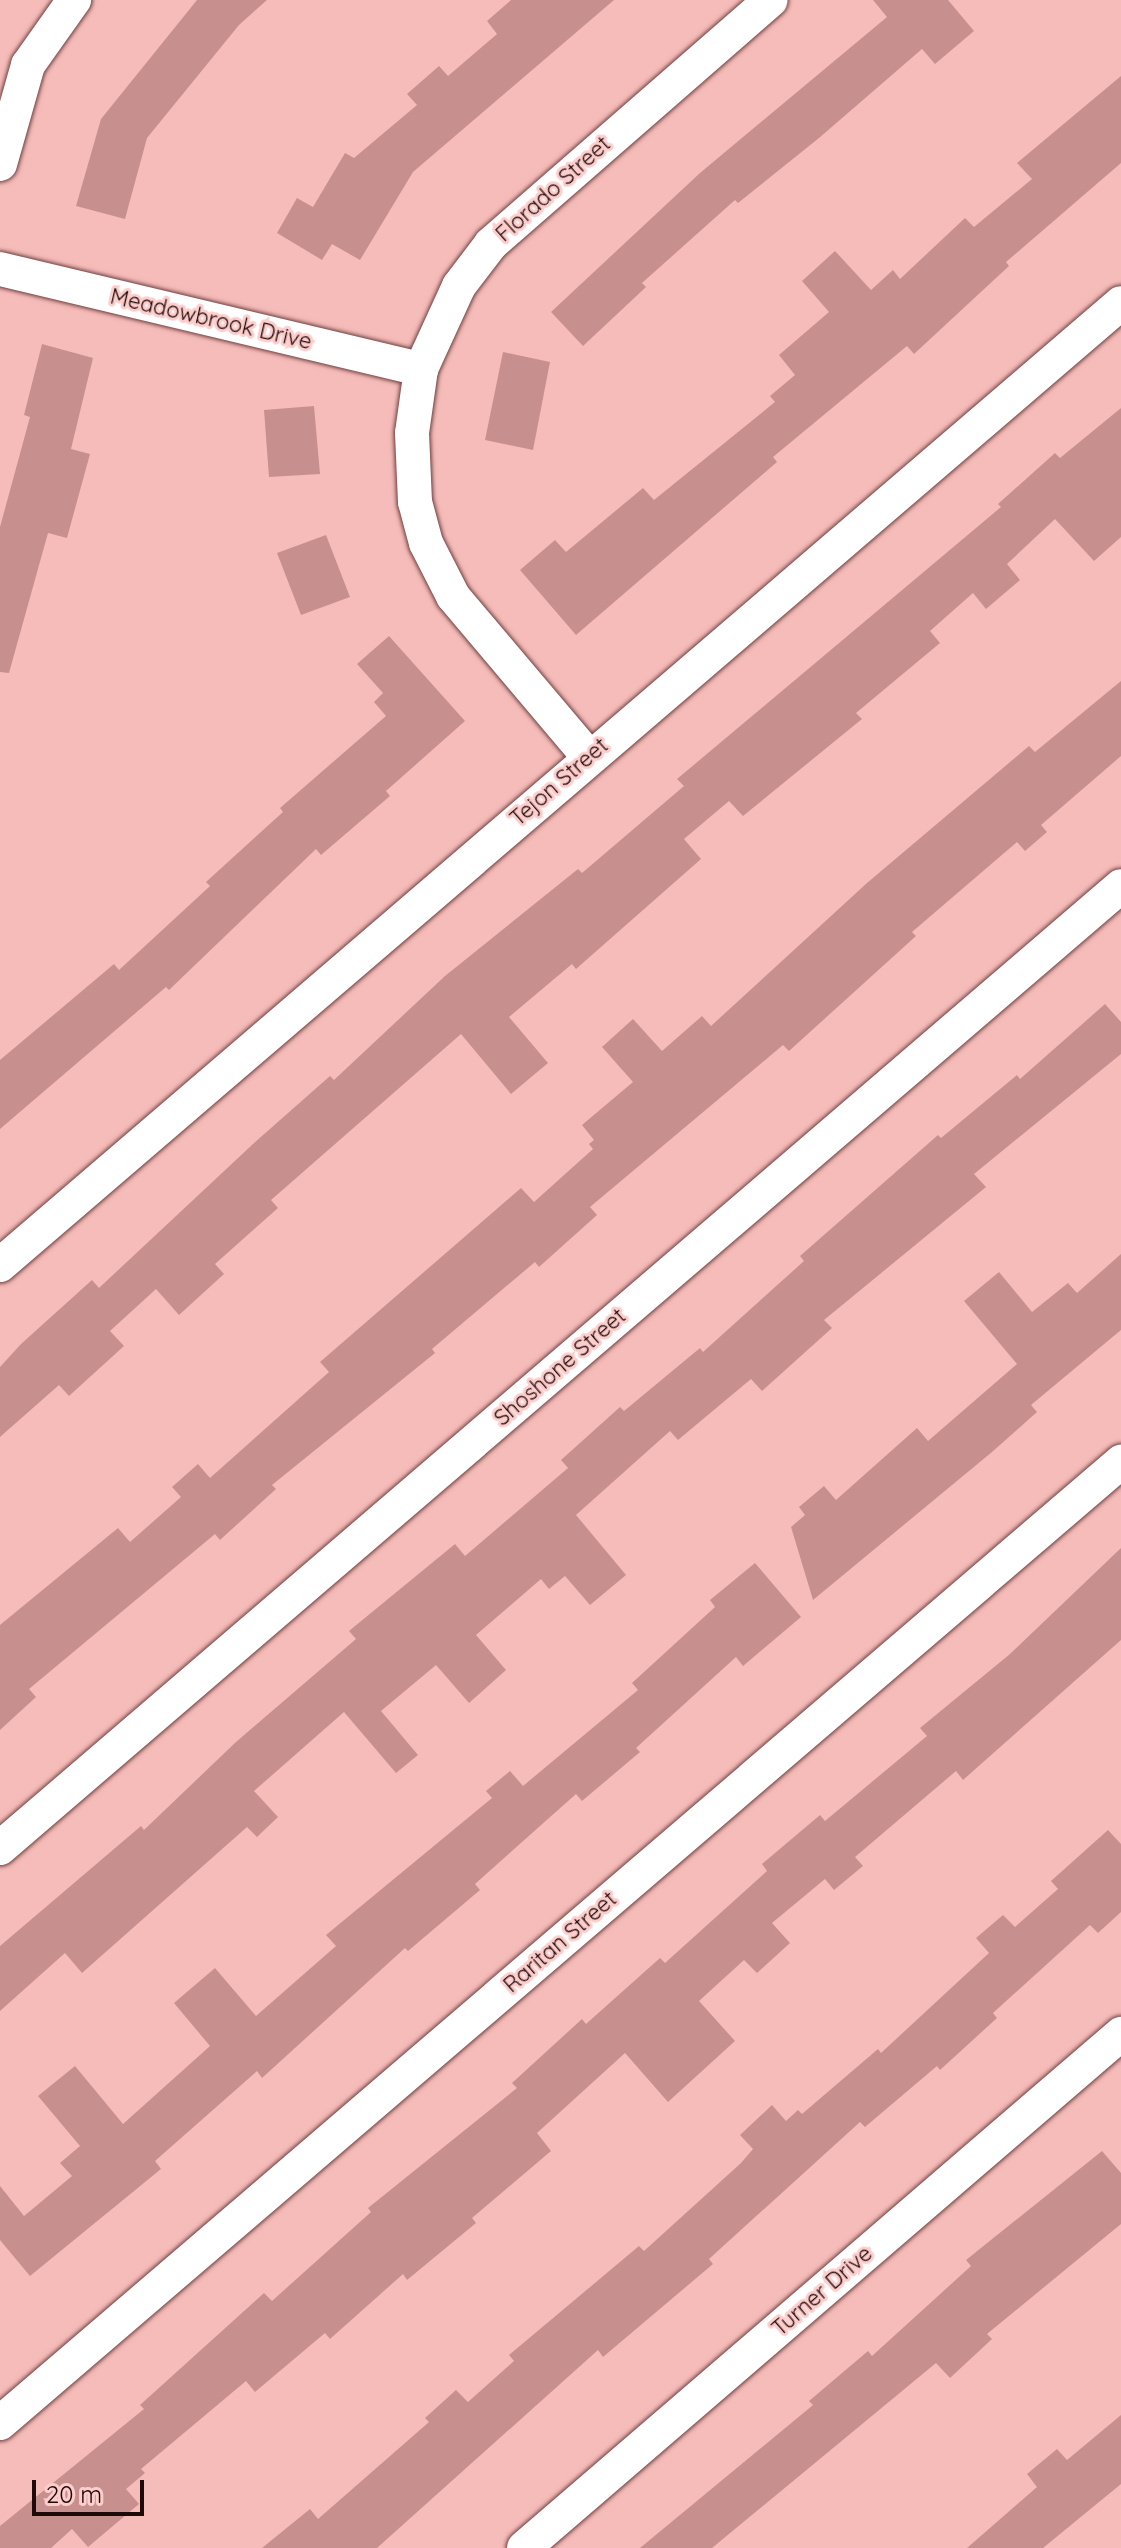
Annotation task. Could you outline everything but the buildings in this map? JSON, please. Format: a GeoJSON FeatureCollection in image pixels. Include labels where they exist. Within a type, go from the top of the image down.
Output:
{"type":"FeatureCollection","features":[{"type":"Feature","properties":{"kind":"street"},"geometry":{"type":"LineString","coordinates":[[0,164],[28,65],[74,0]]}},
{"type":"Feature","properties":{"kind":"street","name":"Florado Street"},"geometry":{"type":"LineString","coordinates":[[588,756],[453,596],[426,543],[415,502],[412,433],[421,369],[459,286],[513,221],[771,0]]}},
{"type":"Feature","properties":{"kind":"street","name":"Meadowbrook Drive"},"geometry":{"type":"LineString","coordinates":[[0,269],[421,369]]}},
{"type":"Feature","properties":{"kind":"street","name":"Tejon Street"},"geometry":{"type":"LineString","coordinates":[[0,1265],[588,756],[1121,303]]}},
{"type":"Feature","properties":{"kind":"street","name":"Shoshone Street"},"geometry":{"type":"LineString","coordinates":[[0,1848],[1121,886]]}},
{"type":"Feature","properties":{"kind":"street","name":"Raritan Street"},"geometry":{"type":"LineString","coordinates":[[0,2423],[1121,1462]]}},
{"type":"Feature","properties":{"kind":"street","name":"Turner Drive"},"geometry":{"type":"LineString","coordinates":[[524,2548],[1121,2034]]}}]}
